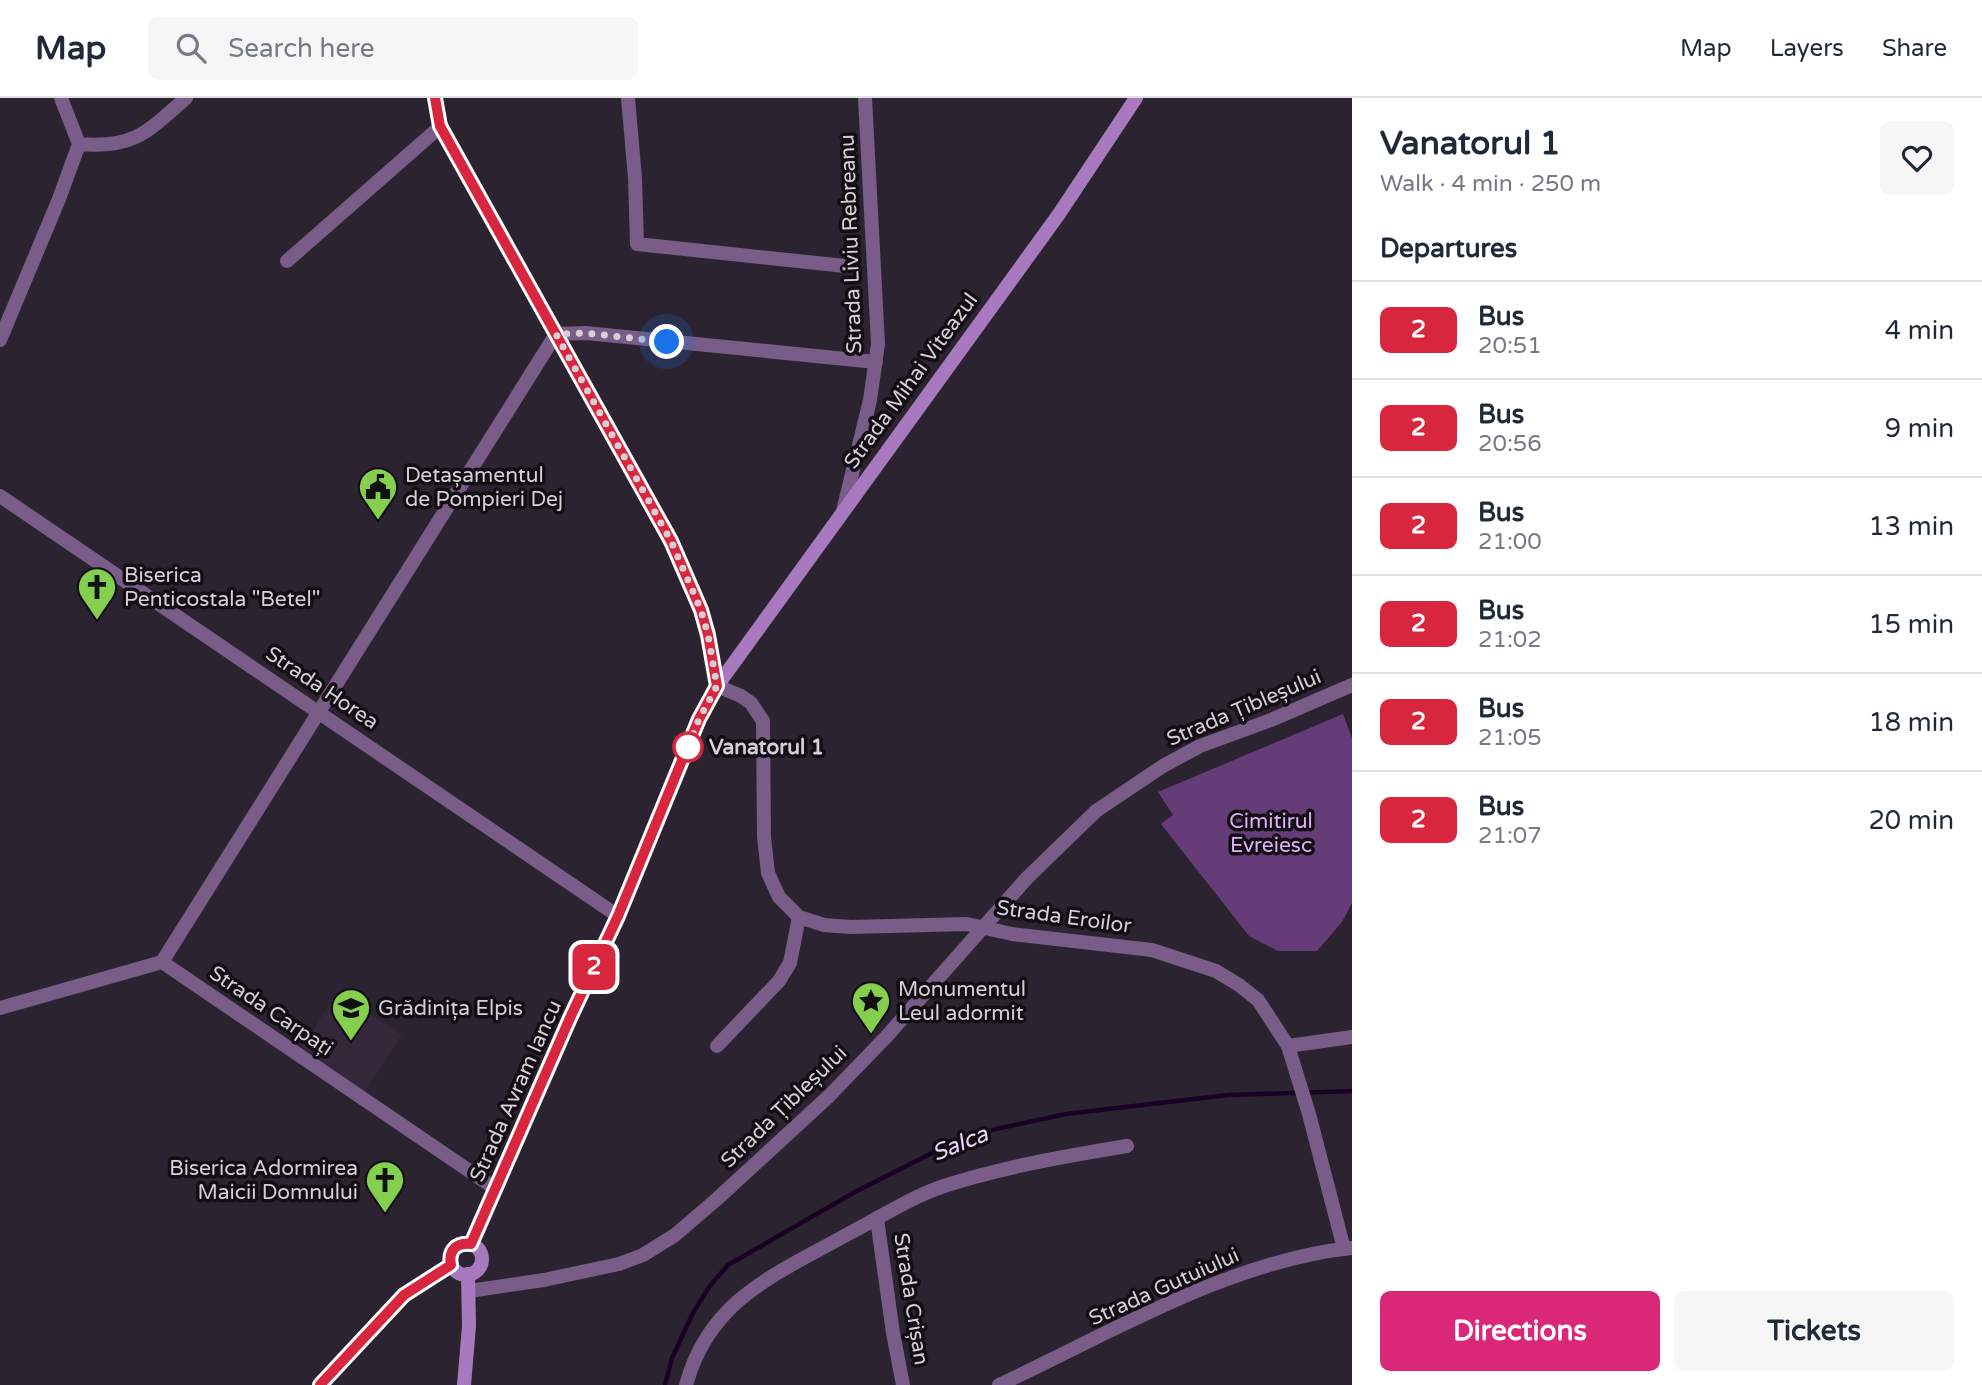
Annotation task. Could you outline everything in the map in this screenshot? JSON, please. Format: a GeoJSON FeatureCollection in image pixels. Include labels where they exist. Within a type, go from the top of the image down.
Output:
{"type":"FeatureCollection","features":[{"type":"Feature","properties":{"kind":"main road"},"geometry":{"type":"LineString","coordinates":[[435,98],[440,126],[671,541],[708,635],[717,686]]}},
{"type":"Feature","properties":{"kind":"main road","name":"Strada Mihai Viteazul"},"geometry":{"type":"LineString","coordinates":[[717,686],[1059,214],[1136,98]]}},
{"type":"Feature","properties":{"kind":"main road","name":"Strada Avram Iancu"},"geometry":{"type":"LineString","coordinates":[[471,1244],[618,916],[699,719],[717,686]]}},
{"type":"Feature","properties":{"kind":"main road"},"geometry":{"type":"LineString","coordinates":[[463,1243],[471,1244],[478,1249],[481,1261],[478,1268],[468,1274],[457,1271],[451,1265],[451,1253],[463,1243]]}},
{"type":"Feature","properties":{"kind":"main road"},"geometry":{"type":"LineString","coordinates":[[464,1385],[470,1326],[468,1274]]}},
{"type":"Feature","properties":{"kind":"street"},"geometry":{"type":"LineString","coordinates":[[0,340],[79,144],[61,98]]}},
{"type":"Feature","properties":{"kind":"street"},"geometry":{"type":"LineString","coordinates":[[79,144],[119,144],[135,138],[186,98]]}},
{"type":"Feature","properties":{"kind":"street"},"geometry":{"type":"LineString","coordinates":[[628,98],[637,244],[845,265]]}},
{"type":"Feature","properties":{"kind":"street","name":"Strada Liviu Rebreanu"},"geometry":{"type":"LineString","coordinates":[[843,511],[878,344],[865,98]]}},
{"type":"Feature","properties":{"kind":"street"},"geometry":{"type":"LineString","coordinates":[[288,261],[440,126]]}},
{"type":"Feature","properties":{"kind":"street"},"geometry":{"type":"LineString","coordinates":[[0,1008],[162,962],[556,334],[586,333],[876,362]]}},
{"type":"Feature","properties":{"kind":"street","name":"Strada Horea"},"geometry":{"type":"LineString","coordinates":[[0,496],[618,916]]}},
{"type":"Feature","properties":{"kind":"street","name":"Strada Țibleșului"},"geometry":{"type":"LineString","coordinates":[[470,1291],[575,1275],[619,1264],[643,1255],[675,1235],[829,1096],[886,1037],[982,926],[1096,811],[1131,786],[1200,747],[1352,685]]}},
{"type":"Feature","properties":{"kind":"street"},"geometry":{"type":"LineString","coordinates":[[717,686],[751,703],[763,722],[764,837],[768,873],[779,897],[799,917],[790,963],[779,981],[717,1046]]}},
{"type":"Feature","properties":{"kind":"street","name":"Strada Eroilor"},"geometry":{"type":"LineString","coordinates":[[799,917],[824,925],[850,927],[948,923],[982,926],[1013,934],[1152,950],[1216,971],[1258,1000],[1288,1046],[1348,1249]]}},
{"type":"Feature","properties":{"kind":"street","name":"Strada Carpați"},"geometry":{"type":"LineString","coordinates":[[162,962],[496,1189]]}},
{"type":"Feature","properties":{"kind":"street"},"geometry":{"type":"LineString","coordinates":[[1288,1046],[1352,1037]]}},
{"type":"Feature","properties":{"kind":"street","name":"Strada Crișan"},"geometry":{"type":"LineString","coordinates":[[686,1385],[703,1341],[740,1298],[761,1282],[877,1219],[943,1186],[1040,1162],[1127,1146]]}},
{"type":"Feature","properties":{"kind":"street","name":"Strada Crișan"},"geometry":{"type":"LineString","coordinates":[[877,1219],[903,1385]]}},
{"type":"Feature","properties":{"kind":"street","name":"Strada Gutuiului"},"geometry":{"type":"LineString","coordinates":[[999,1385],[1175,1301],[1243,1274],[1292,1258],[1348,1249]]}},
{"type":"Feature","properties":{"kind":"street"},"geometry":{"type":"LineString","coordinates":[[320,1385],[404,1295],[451,1265]]}},
{"type":"Feature","properties":{"kind":"shaded area","name":"Grădinița Elpis"},"geometry":{"type":"Polygon","coordinates":[[[337,993],[402,1035],[365,1092],[300,1050],[337,993]]]}},
{"type":"Feature","properties":{"kind":"green space","name":"Cimitirul Evreiesc"},"geometry":{"type":"Polygon","coordinates":[[[1343,714],[1352,738],[1352,903],[1342,922],[1317,951],[1278,951],[1249,936],[1161,824],[1173,815],[1158,792],[1343,714]]]}},
{"type":"Feature","properties":{"kind":"waterway","name":"Salca"},"geometry":{"type":"LineString","coordinates":[[665,1385],[672,1358],[693,1313],[709,1287],[728,1265],[855,1192],[940,1149],[996,1129],[1066,1114],[1228,1095],[1352,1091]]}},
{"type":"Feature","properties":{"kind":"bus line","name":"2"},"geometry":{"type":"LineString","coordinates":[[320,1385],[404,1295],[451,1265],[451,1253],[455,1247],[463,1243],[471,1244],[618,916],[699,719],[717,686],[701,610],[671,541],[440,126],[435,98]]}},
{"type":"Feature","properties":{"kind":"place","name":"Detașamentul de Pompieri Dej"},"geometry":{"type":"Point","coordinates":[378,521]}},
{"type":"Feature","properties":{"kind":"place","name":"Biserica Penticostala \"Betel\""},"geometry":{"type":"Point","coordinates":[97,621]}},
{"type":"Feature","properties":{"kind":"place","name":"Vanatorul 1"},"geometry":{"type":"Point","coordinates":[688,747]}},
{"type":"Feature","properties":{"kind":"place","name":"Monumentul Leul adormit"},"geometry":{"type":"Point","coordinates":[871,1035]}},
{"type":"Feature","properties":{"kind":"place","name":"Grădinița Elpis"},"geometry":{"type":"Point","coordinates":[351,1042]}},
{"type":"Feature","properties":{"kind":"place","name":"Biserica Adormirea Maicii Domnului"},"geometry":{"type":"Point","coordinates":[385,1214]}},
{"type":"Feature","properties":{"kind":"route"},"geometry":{"type":"LineString","coordinates":[[667,342],[586,333],[556,334],[671,541],[701,610],[717,686],[688,747]]}}]}
